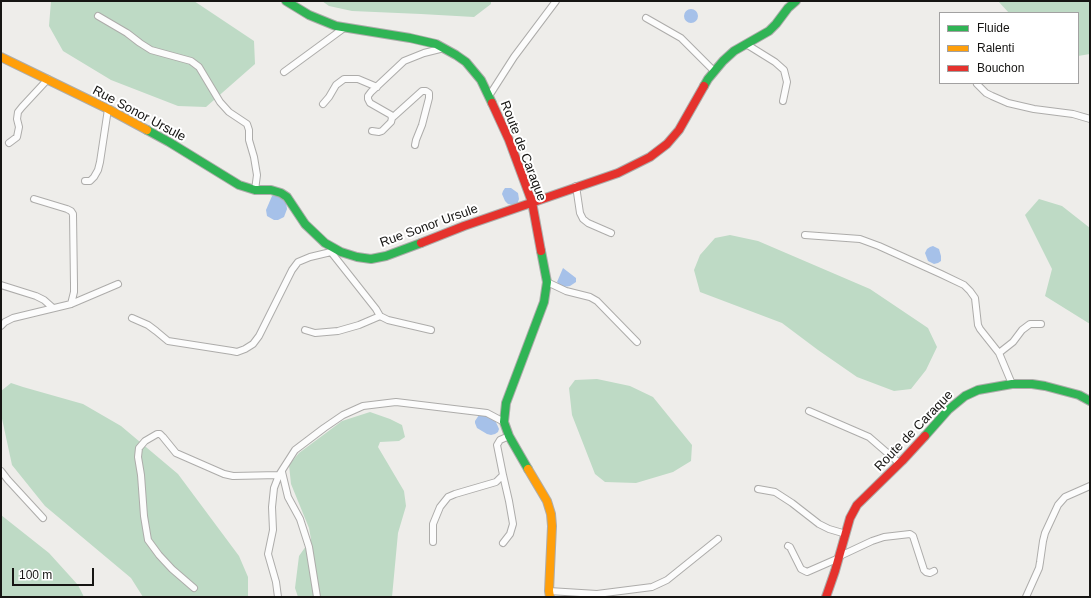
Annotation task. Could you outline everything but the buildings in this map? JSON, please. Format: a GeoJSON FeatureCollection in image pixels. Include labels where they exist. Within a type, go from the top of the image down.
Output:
{"type":"FeatureCollection","features":[{"type":"Feature","properties":{"kind":"street","name":"Route de Caraque"},"geometry":{"type":"LineString","coordinates":[[286,1],[321,21],[344,28],[410,38],[436,44],[444,48],[466,62],[481,80],[509,140],[532,202],[546,282],[544,302],[510,388],[505,408],[504,422],[509,436],[543,492],[551,514],[552,526],[549,594]]}},
{"type":"Feature","properties":{"kind":"street"},"geometry":{"type":"LineString","coordinates":[[489,96],[514,57],[556,1]]}},
{"type":"Feature","properties":{"kind":"street","name":"Rue Sonor Ursule"},"geometry":{"type":"LineString","coordinates":[[1,56],[108,109],[169,142],[225,177],[239,184],[255,190],[271,190],[281,193],[293,204],[305,224],[332,250],[357,257],[371,258],[386,256],[464,226],[624,170],[659,151],[679,130],[708,79],[728,55],[769,31],[796,1]]}},
{"type":"Feature","properties":{"kind":"street"},"geometry":{"type":"LineString","coordinates":[[98,16],[127,33],[151,50],[191,61],[199,67],[220,102],[229,112],[247,124],[257,175],[255,190]]}},
{"type":"Feature","properties":{"kind":"street"},"geometry":{"type":"LineString","coordinates":[[646,18],[681,38],[714,71]]}},
{"type":"Feature","properties":{"kind":"street"},"geometry":{"type":"LineString","coordinates":[[284,72],[344,28]]}},
{"type":"Feature","properties":{"kind":"street"},"geometry":{"type":"LineString","coordinates":[[746,44],[775,62],[784,70],[786,82],[783,101]]}},
{"type":"Feature","properties":{"kind":"street"},"geometry":{"type":"LineString","coordinates":[[392,118],[391,115],[370,103],[368,96],[404,60],[444,48]]}},
{"type":"Feature","properties":{"kind":"street"},"geometry":{"type":"LineString","coordinates":[[323,104],[336,85],[344,79],[358,80],[377,87]]}},
{"type":"Feature","properties":{"kind":"street"},"geometry":{"type":"LineString","coordinates":[[9,143],[17,137],[19,127],[17,119],[18,112],[48,80]]}},
{"type":"Feature","properties":{"kind":"street"},"geometry":{"type":"LineString","coordinates":[[977,84],[986,93],[1008,103],[1034,109],[1073,114],[1090,120]]}},
{"type":"Feature","properties":{"kind":"street"},"geometry":{"type":"LineString","coordinates":[[372,131],[382,131],[392,118],[422,91],[426,91],[429,98],[422,126],[415,145]]}},
{"type":"Feature","properties":{"kind":"street"},"geometry":{"type":"LineString","coordinates":[[85,181],[94,177],[98,170],[108,109]]}},
{"type":"Feature","properties":{"kind":"street"},"geometry":{"type":"LineString","coordinates":[[576,186],[580,213],[583,219],[588,223],[610,233]]}},
{"type":"Feature","properties":{"kind":"street"},"geometry":{"type":"LineString","coordinates":[[34,199],[67,209],[72,214],[74,292],[71,304]]}},
{"type":"Feature","properties":{"kind":"street"},"geometry":{"type":"LineString","coordinates":[[805,235],[860,239],[879,246],[964,285],[975,298],[978,325],[1000,353],[1012,384]]}},
{"type":"Feature","properties":{"kind":"street"},"geometry":{"type":"LineString","coordinates":[[132,318],[148,325],[168,341],[238,352],[252,344],[259,336],[292,270],[298,262],[332,250],[380,316],[388,320],[431,330]]}},
{"type":"Feature","properties":{"kind":"street"},"geometry":{"type":"LineString","coordinates":[[546,282],[566,291],[590,297],[597,301],[637,342]]}},
{"type":"Feature","properties":{"kind":"street"},"geometry":{"type":"LineString","coordinates":[[1,326],[13,318],[71,304],[118,284]]}},
{"type":"Feature","properties":{"kind":"street"},"geometry":{"type":"LineString","coordinates":[[1,285],[36,296],[44,300],[53,308]]}},
{"type":"Feature","properties":{"kind":"street"},"geometry":{"type":"LineString","coordinates":[[305,330],[315,333],[338,331],[359,325],[380,316]]}},
{"type":"Feature","properties":{"kind":"street"},"geometry":{"type":"LineString","coordinates":[[1000,353],[1013,342],[1022,330],[1030,324],[1041,324]]}},
{"type":"Feature","properties":{"kind":"street","name":"Route de Caraque"},"geometry":{"type":"LineString","coordinates":[[826,597],[840,557],[850,518],[857,506],[948,410],[965,396],[978,390],[1012,384],[1032,384],[1079,395],[1090,400]]}},
{"type":"Feature","properties":{"kind":"street"},"geometry":{"type":"LineString","coordinates":[[278,597],[276,582],[268,554],[273,530],[272,508],[274,488],[280,474],[295,450],[343,415],[363,406],[396,402],[428,405],[487,413],[504,422]]}},
{"type":"Feature","properties":{"kind":"street"},"geometry":{"type":"LineString","coordinates":[[809,411],[869,437],[899,463]]}},
{"type":"Feature","properties":{"kind":"street"},"geometry":{"type":"LineString","coordinates":[[194,588],[172,569],[148,540],[138,456],[140,448],[145,441],[157,434],[160,434],[176,453],[224,474],[233,476],[280,474]]}},
{"type":"Feature","properties":{"kind":"street"},"geometry":{"type":"LineString","coordinates":[[503,543],[510,534],[513,524],[497,445],[500,440],[509,436]]}},
{"type":"Feature","properties":{"kind":"street"},"geometry":{"type":"LineString","coordinates":[[1,471],[43,518]]}},
{"type":"Feature","properties":{"kind":"street"},"geometry":{"type":"LineString","coordinates":[[280,474],[288,497],[300,519],[309,547],[317,597]]}},
{"type":"Feature","properties":{"kind":"street"},"geometry":{"type":"LineString","coordinates":[[433,542],[433,524],[440,507],[448,497],[496,482],[503,474]]}},
{"type":"Feature","properties":{"kind":"street"},"geometry":{"type":"LineString","coordinates":[[1026,597],[1039,568],[1045,533],[1058,505],[1065,497],[1090,486]]}},
{"type":"Feature","properties":{"kind":"street"},"geometry":{"type":"LineString","coordinates":[[758,489],[775,492],[819,524],[829,529],[846,534]]}},
{"type":"Feature","properties":{"kind":"street"},"geometry":{"type":"LineString","coordinates":[[788,546],[790,547],[801,569],[807,572],[872,541],[884,537],[910,534],[913,536],[924,570],[930,573],[934,571]]}},
{"type":"Feature","properties":{"kind":"street"},"geometry":{"type":"LineString","coordinates":[[549,594],[597,594],[652,587],[667,580],[718,539]]}},
{"type":"Feature","properties":{"kind":"green space"},"geometry":{"type":"Polygon","coordinates":[[[51,1],[194,1],[254,41],[255,64],[206,107],[178,106],[111,80],[63,51],[49,26],[51,1]]]}},
{"type":"Feature","properties":{"kind":"green space"},"geometry":{"type":"Polygon","coordinates":[[[322,1],[491,1],[491,4],[474,17],[352,11],[329,6],[322,1]]]}},
{"type":"Feature","properties":{"kind":"green space"},"geometry":{"type":"Polygon","coordinates":[[[998,1],[1090,1],[1090,54],[1079,56],[1079,12],[1008,12],[998,1]]]}},
{"type":"Feature","properties":{"kind":"green space"},"geometry":{"type":"Polygon","coordinates":[[[1039,199],[1062,206],[1090,228],[1090,324],[1045,296],[1052,269],[1025,215],[1039,199]]]}},
{"type":"Feature","properties":{"kind":"green space"},"geometry":{"type":"Polygon","coordinates":[[[730,235],[758,241],[870,289],[928,328],[937,347],[926,370],[911,389],[894,391],[857,377],[782,323],[700,292],[694,270],[700,255],[715,238],[730,235]]]}},
{"type":"Feature","properties":{"kind":"green space"},"geometry":{"type":"Polygon","coordinates":[[[597,379],[630,386],[653,397],[692,445],[691,461],[673,472],[636,483],[605,482],[595,474],[572,415],[569,388],[575,380],[597,379]]]}},
{"type":"Feature","properties":{"kind":"green space"},"geometry":{"type":"Polygon","coordinates":[[[11,383],[83,404],[121,426],[178,474],[239,556],[248,577],[248,597],[143,597],[131,578],[45,506],[12,465],[1,414],[1,391],[11,383]]]}},
{"type":"Feature","properties":{"kind":"green space"},"geometry":{"type":"Polygon","coordinates":[[[370,412],[402,425],[405,437],[399,441],[380,442],[378,447],[404,491],[406,506],[398,533],[392,597],[298,597],[295,588],[299,556],[311,539],[309,528],[291,484],[289,465],[299,453],[342,421],[370,412]]]}},
{"type":"Feature","properties":{"kind":"green space"},"geometry":{"type":"Polygon","coordinates":[[[1,515],[49,553],[78,585],[84,597],[1,597],[1,515]]]}},
{"type":"Feature","properties":{"kind":"water"},"geometry":{"type":"Polygon","coordinates":[[[688,9],[694,9],[698,13],[698,19],[694,23],[688,23],[684,19],[684,13],[688,9]]]}},
{"type":"Feature","properties":{"kind":"water"},"geometry":{"type":"Polygon","coordinates":[[[505,188],[511,188],[518,193],[519,199],[517,205],[508,204],[505,201],[502,194],[505,188]]]}},
{"type":"Feature","properties":{"kind":"water"},"geometry":{"type":"Polygon","coordinates":[[[276,195],[285,200],[287,209],[284,217],[274,220],[267,216],[266,210],[272,196],[276,195]]]}},
{"type":"Feature","properties":{"kind":"water"},"geometry":{"type":"Polygon","coordinates":[[[933,246],[939,249],[941,256],[941,261],[934,264],[928,261],[925,253],[927,249],[933,246]]]}},
{"type":"Feature","properties":{"kind":"water"},"geometry":{"type":"Polygon","coordinates":[[[563,268],[576,278],[576,282],[570,286],[564,287],[557,282],[563,268]]]}},
{"type":"Feature","properties":{"kind":"water"},"geometry":{"type":"Polygon","coordinates":[[[479,415],[486,415],[495,420],[499,429],[498,432],[491,435],[477,428],[475,421],[479,415]]]}},
{"type":"Feature","properties":{"kind":"traffic: fast"},"geometry":{"type":"LineString","coordinates":[[286,1],[309,15],[336,26],[410,38],[436,44],[466,62],[481,80],[492,103]]}},
{"type":"Feature","properties":{"kind":"traffic: fast"},"geometry":{"type":"LineString","coordinates":[[704,86],[723,61],[734,51],[769,31],[788,8],[796,1]]}},
{"type":"Feature","properties":{"kind":"traffic: fast"},"geometry":{"type":"LineString","coordinates":[[147,130],[239,185],[255,190],[271,190],[281,193],[287,197],[305,224],[325,243],[341,252],[357,257],[371,259],[386,256],[421,243]]}},
{"type":"Feature","properties":{"kind":"traffic: fast"},"geometry":{"type":"LineString","coordinates":[[528,469],[509,436],[504,422],[506,403],[544,302],[547,282],[541,251]]}},
{"type":"Feature","properties":{"kind":"traffic: fast"},"geometry":{"type":"LineString","coordinates":[[925,436],[948,410],[965,396],[978,390],[1012,384],[1032,384],[1079,395],[1090,401]]}},
{"type":"Feature","properties":{"kind":"traffic: slow"},"geometry":{"type":"LineString","coordinates":[[1,57],[108,109],[147,130]]}},
{"type":"Feature","properties":{"kind":"traffic: slow"},"geometry":{"type":"LineString","coordinates":[[528,469],[547,501],[551,514],[550,597]]}},
{"type":"Feature","properties":{"kind":"traffic: jam"},"geometry":{"type":"LineString","coordinates":[[421,243],[464,226],[618,173],[650,157],[667,144],[679,130],[704,86]]}},
{"type":"Feature","properties":{"kind":"traffic: jam"},"geometry":{"type":"LineString","coordinates":[[492,103],[509,140],[532,202],[541,251]]}},
{"type":"Feature","properties":{"kind":"traffic: jam"},"geometry":{"type":"LineString","coordinates":[[826,597],[850,518],[857,505],[925,436]]}}]}
